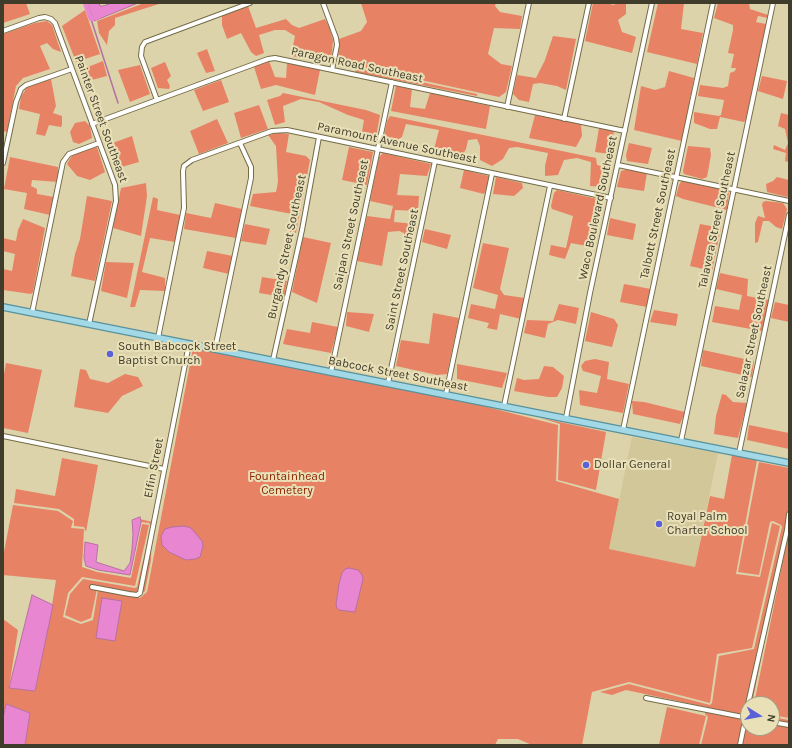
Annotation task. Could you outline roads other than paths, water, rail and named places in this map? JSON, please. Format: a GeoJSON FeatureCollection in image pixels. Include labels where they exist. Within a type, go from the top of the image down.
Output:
{"type":"FeatureCollection","features":[{"type":"Feature","properties":{"kind":"main road","name":"Babcock Street Southeast"},"geometry":{"type":"LineString","coordinates":[[3,307],[682,441],[789,464]]}},
{"type":"Feature","properties":{"kind":"street"},"geometry":{"type":"LineString","coordinates":[[157,100],[141,56],[142,47],[145,42],[250,3]]}},
{"type":"Feature","properties":{"kind":"street"},"geometry":{"type":"LineString","coordinates":[[323,3],[336,38],[332,70]]}},
{"type":"Feature","properties":{"kind":"street"},"geometry":{"type":"LineString","coordinates":[[507,107],[529,3]]}},
{"type":"Feature","properties":{"kind":"street"},"geometry":{"type":"LineString","coordinates":[[564,119],[589,3]]}},
{"type":"Feature","properties":{"kind":"street","name":"Waco Boulevard Southeast"},"geometry":{"type":"LineString","coordinates":[[566,418],[652,3]]}},
{"type":"Feature","properties":{"kind":"street","name":"Talbott Street Southeast"},"geometry":{"type":"LineString","coordinates":[[623,430],[713,3]]}},
{"type":"Feature","properties":{"kind":"street","name":"Talavera Street Southeast"},"geometry":{"type":"LineString","coordinates":[[682,441],[773,3]]}},
{"type":"Feature","properties":{"kind":"street","name":"Painter Street Southeast"},"geometry":{"type":"LineString","coordinates":[[3,31],[45,17],[51,19],[55,23],[115,185],[116,200],[89,324]]}},
{"type":"Feature","properties":{"kind":"street","name":"Paragon Road Southeast"},"geometry":{"type":"LineString","coordinates":[[92,124],[268,59],[281,59],[625,131]]}},
{"type":"Feature","properties":{"kind":"street"},"geometry":{"type":"LineString","coordinates":[[3,162],[16,102],[21,88],[72,69]]}},
{"type":"Feature","properties":{"kind":"street","name":"Saipan Street Southeast"},"geometry":{"type":"LineString","coordinates":[[331,372],[392,82]]}},
{"type":"Feature","properties":{"kind":"street","name":"Paramount Avenue Southeast"},"geometry":{"type":"LineString","coordinates":[[158,338],[184,208],[184,166],[192,160],[272,130],[319,137],[611,198]]}},
{"type":"Feature","properties":{"kind":"street","name":"Burgandy Street Southeast"},"geometry":{"type":"LineString","coordinates":[[273,360],[302,230],[319,137]]}},
{"type":"Feature","properties":{"kind":"street"},"geometry":{"type":"LineString","coordinates":[[32,313],[63,162],[69,154],[99,142]]}},
{"type":"Feature","properties":{"kind":"street"},"geometry":{"type":"LineString","coordinates":[[215,348],[251,178],[251,167],[240,143]]}},
{"type":"Feature","properties":{"kind":"street","name":"Saint Street Southeast"},"geometry":{"type":"LineString","coordinates":[[388,383],[435,162]]}},
{"type":"Feature","properties":{"kind":"street"},"geometry":{"type":"LineString","coordinates":[[618,165],[789,201]]}},
{"type":"Feature","properties":{"kind":"street"},"geometry":{"type":"LineString","coordinates":[[446,394],[492,174]]}},
{"type":"Feature","properties":{"kind":"street"},"geometry":{"type":"LineString","coordinates":[[504,406],[550,186]]}},
{"type":"Feature","properties":{"kind":"street","name":"Salazar Street Southeast"},"geometry":{"type":"LineString","coordinates":[[739,453],[789,215]]}},
{"type":"Feature","properties":{"kind":"street","name":"Elfin Street"},"geometry":{"type":"LineString","coordinates":[[92,587],[137,595],[140,593],[189,344]]}},
{"type":"Feature","properties":{"kind":"street"},"geometry":{"type":"LineString","coordinates":[[3,436],[164,469]]}},
{"type":"Feature","properties":{"kind":"street"},"geometry":{"type":"LineString","coordinates":[[750,696],[787,530],[789,514]]}},
{"type":"Feature","properties":{"kind":"street"},"geometry":{"type":"LineString","coordinates":[[646,698],[740,717]]}},
{"type":"Feature","properties":{"kind":"waterway"},"geometry":{"type":"LineString","coordinates":[[85,3],[91,19],[98,17]]}},
{"type":"Feature","properties":{"kind":"waterway"},"geometry":{"type":"LineString","coordinates":[[91,19],[118,103]]}},
{"type":"Feature","properties":{"kind":"place","name":"South Babcock Street Baptist Church"},"geometry":{"type":"Point","coordinates":[110,354]}},
{"type":"Feature","properties":{"kind":"place","name":"Dollar General"},"geometry":{"type":"Point","coordinates":[586,465]}},
{"type":"Feature","properties":{"kind":"place","name":"Royal Palm Charter School"},"geometry":{"type":"Point","coordinates":[659,524]}},
{"type":"Feature","properties":{"kind":"park label","name":"Fountainhead Cemetery"},"geometry":{"type":"Point","coordinates":[287,484]}}]}
